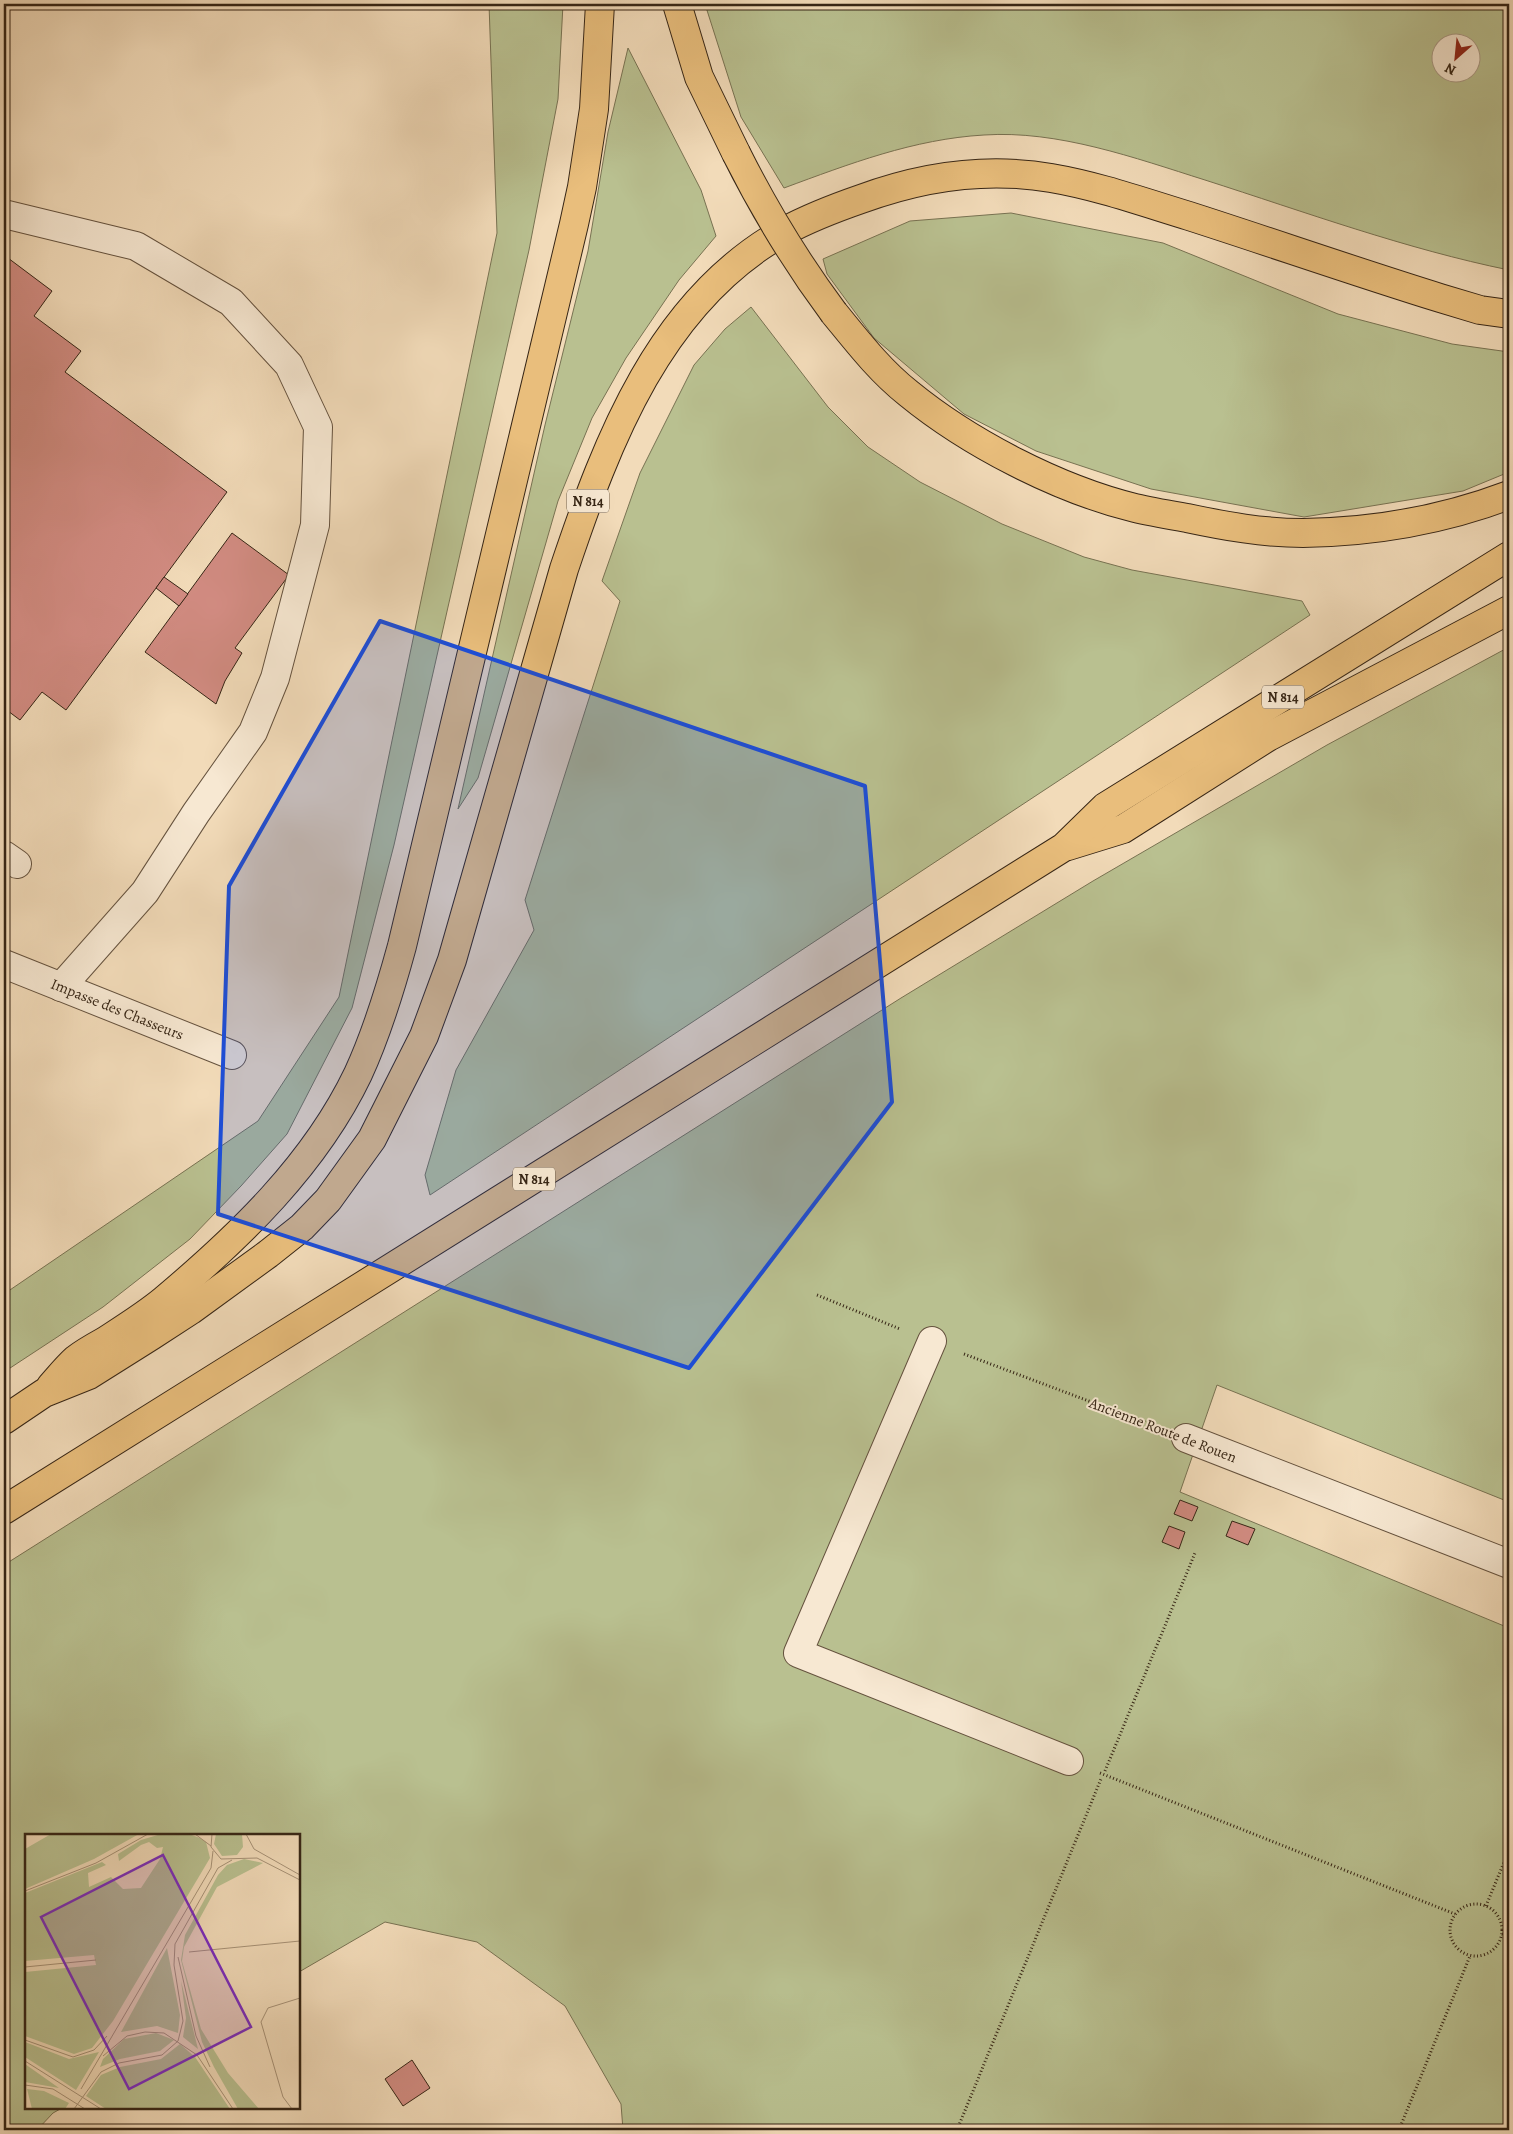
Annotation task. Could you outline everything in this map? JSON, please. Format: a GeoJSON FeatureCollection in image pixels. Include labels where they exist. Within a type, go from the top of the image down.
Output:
{"type":"FeatureCollection","features":[{"type":"Feature","properties":{"kind":"highway"},"geometry":{"type":"LineString","coordinates":[[44,1393],[77,1358],[125,1328],[163,1300],[250,1221],[306,1159],[325,1131],[357,1076],[370,1048],[384,1009],[402,946],[574,224],[594,109],[600,4]]}},
{"type":"Feature","properties":{"kind":"highway"},"geometry":{"type":"LineString","coordinates":[[677,4],[699,77],[736,154],[768,214],[806,275],[834,313],[883,371],[914,398],[962,432],[1066,485],[1134,508],[1223,526],[1264,531],[1302,533],[1386,526],[1430,520],[1473,509],[1509,495]]}},
{"type":"Feature","properties":{"kind":"highway","name":"N 814"},"geometry":{"type":"LineString","coordinates":[[4,1420],[44,1393],[89,1375],[191,1310],[268,1254],[302,1227],[328,1200],[372,1139],[424,1036],[452,960],[564,569],[582,516],[606,458],[634,396],[662,346],[714,283],[742,260],[784,231],[808,219],[895,187],[957,176],[1013,174],[1050,178],[1126,197],[1440,298],[1480,310],[1509,314]]}},
{"type":"Feature","properties":{"kind":"highway","name":"N 814"},"geometry":{"type":"LineString","coordinates":[[4,1510],[1064,847],[1105,807],[1509,556]]}},
{"type":"Feature","properties":{"kind":"highway","name":"N 814"},"geometry":{"type":"LineString","coordinates":[[1064,847],[1123,829],[1268,737],[1509,610]]}},
{"type":"Feature","properties":{"kind":"street"},"geometry":{"type":"LineString","coordinates":[[4,214],[136,246],[231,302],[289,365],[318,427],[315,525],[275,678],[253,732],[196,812],[145,892],[61,987]]}},
{"type":"Feature","properties":{"kind":"street","name":"Impasse des Chasseurs"},"geometry":{"type":"LineString","coordinates":[[4,964],[232,1055]]}},
{"type":"Feature","properties":{"kind":"street"},"geometry":{"type":"LineString","coordinates":[[932,1341],[798,1653],[1069,1761]]}},
{"type":"Feature","properties":{"kind":"street","name":"Ancienne Route de Rouen"},"geometry":{"type":"LineString","coordinates":[[1186,1438],[1509,1564]]}},
{"type":"Feature","properties":{"kind":"path","name":"Ancienne Route de Rouen"},"geometry":{"type":"LineString","coordinates":[[817,1296],[1186,1438]]}},
{"type":"Feature","properties":{"kind":"path"},"geometry":{"type":"LineString","coordinates":[[957,2130],[1195,1552]]}},
{"type":"Feature","properties":{"kind":"path"},"geometry":{"type":"LineString","coordinates":[[1069,1761],[1455,1914]]}},
{"type":"Feature","properties":{"kind":"path"},"geometry":{"type":"LineString","coordinates":[[1486,1906],[1509,1850]]}},
{"type":"Feature","properties":{"kind":"path"},"geometry":{"type":"LineString","coordinates":[[1469,1905],[1486,1906],[1499,1917],[1502,1934],[1500,1942],[1487,1954],[1470,1956],[1456,1947],[1452,1939],[1451,1922],[1455,1914],[1469,1905]]}},
{"type":"Feature","properties":{"kind":"path"},"geometry":{"type":"LineString","coordinates":[[1502,1934],[1509,1937]]}},
{"type":"Feature","properties":{"kind":"path"},"geometry":{"type":"LineString","coordinates":[[1399,2130],[1470,1956]]}},
{"type":"Feature","properties":{"kind":"highlighted area"},"geometry":{"type":"Polygon","coordinates":[[[380,621],[865,786],[892,1102],[689,1368],[218,1214],[229,886],[380,621]]]}},
{"type":"Feature","properties":{"kind":"green space"},"geometry":{"type":"Polygon","coordinates":[[[489,4],[563,4],[558,99],[529,250],[394,845],[352,1008],[287,1134],[241,1186],[190,1239],[103,1307],[4,1372],[4,1294],[258,1121],[339,997],[497,233],[489,4]]]}},
{"type":"Feature","properties":{"kind":"green space"},"geometry":{"type":"Polygon","coordinates":[[[705,4],[1509,4],[1509,270],[1394,241],[1096,147],[1040,137],[984,135],[932,142],[882,154],[784,188],[741,117],[705,4]]]}},
{"type":"Feature","properties":{"kind":"green space"},"geometry":{"type":"Polygon","coordinates":[[[628,48],[701,190],[716,236],[679,280],[626,358],[592,418],[558,501],[478,778],[458,809],[545,425],[588,251],[608,132],[628,48]]]}},
{"type":"Feature","properties":{"kind":"green space"},"geometry":{"type":"Polygon","coordinates":[[[1011,213],[1163,243],[1338,314],[1452,344],[1509,352],[1509,472],[1463,491],[1304,517],[1151,489],[1036,451],[964,414],[874,338],[827,274],[823,259],[910,221],[1011,213]]]}},
{"type":"Feature","properties":{"kind":"green space"},"geometry":{"type":"Polygon","coordinates":[[[751,307],[828,407],[868,447],[920,482],[1002,524],[1084,557],[1132,570],[1302,601],[1310,615],[430,1195],[425,1175],[456,1070],[534,930],[525,900],[620,601],[602,581],[640,473],[694,365],[725,329],[751,307]]]}},
{"type":"Feature","properties":{"kind":"green space"},"geometry":{"type":"Polygon","coordinates":[[[1509,647],[1509,1502],[1217,1385],[1180,1492],[1509,1628],[1509,2130],[623,2130],[621,2104],[565,2006],[477,1942],[385,1922],[300,1971],[300,1834],[25,1834],[25,2109],[60,2109],[53,2113],[37,2130],[4,2130],[4,1565],[901,998],[1093,881],[1327,745],[1509,647]]]}},
{"type":"Feature","properties":{"kind":"building"},"geometry":{"type":"Polygon","coordinates":[[[8,258],[52,291],[34,316],[81,351],[65,372],[227,492],[66,710],[42,692],[20,720],[4,708],[4,264],[8,258]]]}},
{"type":"Feature","properties":{"kind":"building"},"geometry":{"type":"Polygon","coordinates":[[[232,533],[289,575],[235,648],[242,653],[225,681],[216,704],[145,652],[232,533]]]}},
{"type":"Feature","properties":{"kind":"building"},"geometry":{"type":"Polygon","coordinates":[[[164,577],[188,594],[179,606],[156,588],[164,577]]]}},
{"type":"Feature","properties":{"kind":"building"},"geometry":{"type":"Polygon","coordinates":[[[1180,1500],[1198,1507],[1192,1521],[1174,1514],[1180,1500]]]}},
{"type":"Feature","properties":{"kind":"building"},"geometry":{"type":"Polygon","coordinates":[[[1232,1521],[1255,1529],[1248,1545],[1226,1536],[1232,1521]]]}},
{"type":"Feature","properties":{"kind":"building"},"geometry":{"type":"Polygon","coordinates":[[[1169,1526],[1185,1532],[1179,1549],[1162,1542],[1169,1526]]]}},
{"type":"Feature","properties":{"kind":"building"},"geometry":{"type":"Polygon","coordinates":[[[412,2060],[430,2088],[403,2106],[385,2079],[412,2060]]]}}]}
